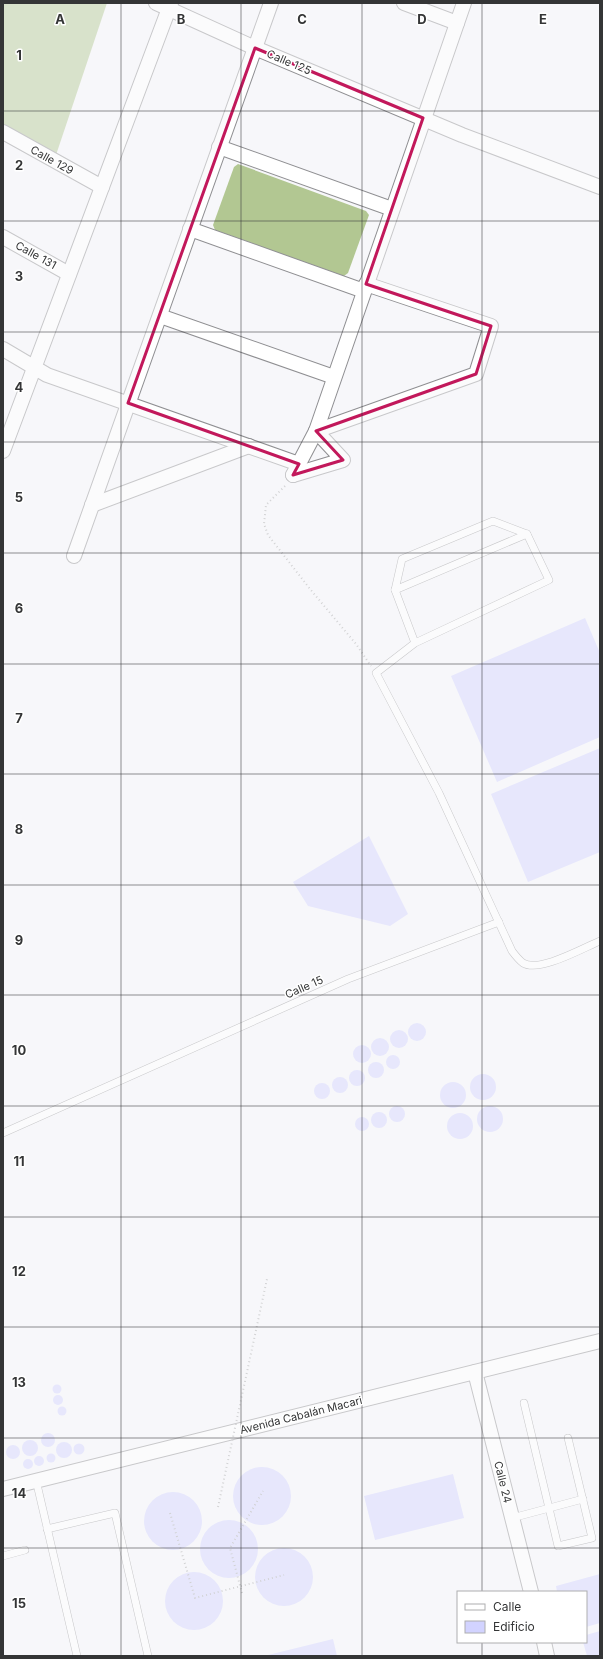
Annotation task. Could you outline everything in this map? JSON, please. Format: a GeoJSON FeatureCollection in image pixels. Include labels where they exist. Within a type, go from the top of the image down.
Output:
{"type":"FeatureCollection","features":[{"type":"Feature","properties":{"kind":"street","name":"Calle 125"},"geometry":{"type":"LineString","coordinates":[[156,3],[170,6],[255,48],[462,135],[600,187]]}},
{"type":"Feature","properties":{"kind":"street"},"geometry":{"type":"LineString","coordinates":[[74,556],[271,3]]}},
{"type":"Feature","properties":{"kind":"street"},"geometry":{"type":"LineString","coordinates":[[404,3],[457,23]]}},
{"type":"Feature","properties":{"kind":"street"},"geometry":{"type":"LineString","coordinates":[[296,470],[316,431],[464,3]]}},
{"type":"Feature","properties":{"kind":"street"},"geometry":{"type":"LineString","coordinates":[[3,451],[170,6]]}},
{"type":"Feature","properties":{"kind":"street","name":"Calle 129"},"geometry":{"type":"LineString","coordinates":[[3,132],[102,187]]}},
{"type":"Feature","properties":{"kind":"street"},"geometry":{"type":"LineString","coordinates":[[220,148],[392,209]]}},
{"type":"Feature","properties":{"kind":"street"},"geometry":{"type":"LineString","coordinates":[[190,229],[365,287],[491,326],[476,374],[316,431]]}},
{"type":"Feature","properties":{"kind":"street","name":"Calle 131"},"geometry":{"type":"LineString","coordinates":[[3,237],[70,274]]}},
{"type":"Feature","properties":{"kind":"street"},"geometry":{"type":"LineString","coordinates":[[160,316],[334,377]]}},
{"type":"Feature","properties":{"kind":"street"},"geometry":{"type":"LineString","coordinates":[[3,349],[47,375],[249,446],[296,470],[343,460],[316,431]]}},
{"type":"Feature","properties":{"kind":"street"},"geometry":{"type":"LineString","coordinates":[[92,505],[249,446]]}},
{"type":"Feature","properties":{"kind":"street","name":"Avenida Cabalán Macari"},"geometry":{"type":"LineString","coordinates":[[3,1489],[600,1341]]}},
{"type":"Feature","properties":{"kind":"street","name":"Calle 24"},"geometry":{"type":"LineString","coordinates":[[475,1372],[531,1591]]}},
{"type":"Feature","properties":{"kind":"street"},"geometry":{"type":"LineString","coordinates":[[544,1643],[547,1656]]}},
{"type":"Feature","properties":{"kind":"lane"},"geometry":{"type":"LineString","coordinates":[[415,643],[395,590],[402,559],[493,521],[527,534],[549,580],[415,643],[376,673],[440,793],[512,951],[523,963],[534,966],[549,962],[600,941]]}},
{"type":"Feature","properties":{"kind":"lane"},"geometry":{"type":"LineString","coordinates":[[395,590],[527,534]]}},
{"type":"Feature","properties":{"kind":"lane","name":"Calle 15"},"geometry":{"type":"LineString","coordinates":[[3,1130],[348,979],[499,922]]}},
{"type":"Feature","properties":{"kind":"lane"},"geometry":{"type":"LineString","coordinates":[[524,1403],[558,1546],[592,1538],[568,1438]]}},
{"type":"Feature","properties":{"kind":"lane"},"geometry":{"type":"LineString","coordinates":[[36,1480],[77,1656]]}},
{"type":"Feature","properties":{"kind":"lane"},"geometry":{"type":"LineString","coordinates":[[512,1518],[583,1499]]}},
{"type":"Feature","properties":{"kind":"lane"},"geometry":{"type":"LineString","coordinates":[[47,1529],[115,1513],[148,1656]]}},
{"type":"Feature","properties":{"kind":"lane"},"geometry":{"type":"LineString","coordinates":[[3,1556],[24,1550]]}},
{"type":"Feature","properties":{"kind":"path"},"geometry":{"type":"LineString","coordinates":[[296,470],[281,491],[266,504],[264,524],[268,535],[310,589],[356,644],[376,673]]}},
{"type":"Feature","properties":{"kind":"path"},"geometry":{"type":"LineString","coordinates":[[218,1507],[267,1279]]}},
{"type":"Feature","properties":{"kind":"path"},"geometry":{"type":"LineString","coordinates":[[242,1593],[230,1548],[263,1491]]}},
{"type":"Feature","properties":{"kind":"path"},"geometry":{"type":"LineString","coordinates":[[170,1513],[195,1598],[284,1575]]}},
{"type":"Feature","properties":{"kind":"highlighted area"},"geometry":{"type":"Polygon","coordinates":[[[255,48],[423,118],[366,284],[491,326],[476,374],[316,431],[343,460],[293,475],[299,464],[128,403],[255,48]]]}},
{"type":"Feature","properties":{"kind":"green space"},"geometry":{"type":"Polygon","coordinates":[[[3,3],[107,3],[56,155],[3,126],[3,3]]]}},
{"type":"Feature","properties":{"kind":"green space"},"geometry":{"type":"Polygon","coordinates":[[[238,164],[366,211],[369,215],[348,273],[344,276],[215,230],[213,225],[234,167],[238,164]]]}},
{"type":"Feature","properties":{"kind":"building"},"geometry":{"type":"Polygon","coordinates":[[[585,618],[600,653],[600,737],[497,782],[451,676],[585,618]]]}},
{"type":"Feature","properties":{"kind":"building"},"geometry":{"type":"Polygon","coordinates":[[[600,748],[600,852],[528,882],[491,794],[600,748]]]}},
{"type":"Feature","properties":{"kind":"building"},"geometry":{"type":"Polygon","coordinates":[[[369,836],[408,914],[390,926],[308,906],[293,882],[369,836]]]}},
{"type":"Feature","properties":{"kind":"building"},"geometry":{"type":"Polygon","coordinates":[[[417,1023],[423,1026],[426,1032],[423,1038],[417,1041],[411,1038],[408,1032],[411,1026],[417,1023]]]}},
{"type":"Feature","properties":{"kind":"building"},"geometry":{"type":"Polygon","coordinates":[[[399,1030],[405,1033],[408,1039],[405,1045],[399,1048],[393,1045],[390,1039],[393,1033],[399,1030]]]}},
{"type":"Feature","properties":{"kind":"building"},"geometry":{"type":"Polygon","coordinates":[[[380,1038],[386,1041],[389,1047],[386,1053],[380,1056],[374,1053],[371,1047],[374,1041],[380,1038]]]}},
{"type":"Feature","properties":{"kind":"building"},"geometry":{"type":"Polygon","coordinates":[[[362,1045],[368,1048],[371,1054],[368,1060],[362,1063],[356,1060],[353,1054],[356,1048],[362,1045]]]}},
{"type":"Feature","properties":{"kind":"building"},"geometry":{"type":"Polygon","coordinates":[[[390,1055],[396,1055],[400,1059],[400,1065],[396,1069],[390,1069],[386,1065],[386,1059],[390,1055]]]}},
{"type":"Feature","properties":{"kind":"building"},"geometry":{"type":"Polygon","coordinates":[[[376,1062],[383,1067],[384,1070],[379,1077],[376,1078],[369,1073],[368,1070],[373,1063],[376,1062]]]}},
{"type":"Feature","properties":{"kind":"building"},"geometry":{"type":"Polygon","coordinates":[[[357,1070],[364,1075],[365,1078],[360,1085],[357,1086],[350,1081],[349,1078],[354,1071],[357,1070]]]}},
{"type":"Feature","properties":{"kind":"building"},"geometry":{"type":"Polygon","coordinates":[[[483,1074],[492,1078],[496,1087],[492,1096],[483,1100],[474,1096],[470,1087],[474,1078],[483,1074]]]}},
{"type":"Feature","properties":{"kind":"building"},"geometry":{"type":"Polygon","coordinates":[[[340,1077],[347,1082],[348,1085],[343,1092],[340,1093],[333,1088],[332,1085],[337,1078],[340,1077]]]}},
{"type":"Feature","properties":{"kind":"building"},"geometry":{"type":"Polygon","coordinates":[[[453,1082],[462,1086],[466,1095],[462,1104],[453,1108],[444,1104],[440,1095],[444,1086],[453,1082]]]}},
{"type":"Feature","properties":{"kind":"building"},"geometry":{"type":"Polygon","coordinates":[[[322,1083],[329,1088],[330,1091],[325,1098],[322,1099],[315,1094],[314,1091],[319,1084],[322,1083]]]}},
{"type":"Feature","properties":{"kind":"building"},"geometry":{"type":"Polygon","coordinates":[[[397,1106],[404,1111],[405,1114],[400,1121],[397,1122],[390,1117],[389,1114],[394,1107],[397,1106]]]}},
{"type":"Feature","properties":{"kind":"building"},"geometry":{"type":"Polygon","coordinates":[[[490,1106],[499,1110],[503,1119],[499,1128],[490,1132],[481,1128],[477,1119],[481,1110],[490,1106]]]}},
{"type":"Feature","properties":{"kind":"building"},"geometry":{"type":"Polygon","coordinates":[[[379,1112],[386,1117],[387,1120],[382,1127],[379,1128],[372,1123],[371,1120],[376,1113],[379,1112]]]}},
{"type":"Feature","properties":{"kind":"building"},"geometry":{"type":"Polygon","coordinates":[[[460,1113],[469,1117],[473,1126],[469,1135],[460,1139],[451,1135],[447,1126],[451,1117],[460,1113]]]}},
{"type":"Feature","properties":{"kind":"building"},"geometry":{"type":"Polygon","coordinates":[[[359,1117],[365,1117],[369,1121],[369,1127],[365,1131],[359,1131],[355,1127],[355,1121],[359,1117]]]}},
{"type":"Feature","properties":{"kind":"building"},"geometry":{"type":"Polygon","coordinates":[[[57,1384],[62,1389],[57,1394],[52,1389],[57,1384]]]}},
{"type":"Feature","properties":{"kind":"building"},"geometry":{"type":"Polygon","coordinates":[[[58,1395],[63,1400],[58,1405],[53,1400],[58,1395]]]}},
{"type":"Feature","properties":{"kind":"building"},"geometry":{"type":"Polygon","coordinates":[[[62,1406],[67,1411],[62,1416],[57,1411],[62,1406]]]}},
{"type":"Feature","properties":{"kind":"building"},"geometry":{"type":"Polygon","coordinates":[[[45,1433],[51,1433],[55,1437],[55,1443],[51,1447],[45,1447],[41,1443],[41,1437],[45,1433]]]}},
{"type":"Feature","properties":{"kind":"building"},"geometry":{"type":"Polygon","coordinates":[[[30,1440],[37,1445],[38,1448],[33,1455],[30,1456],[23,1451],[22,1448],[27,1441],[30,1440]]]}},
{"type":"Feature","properties":{"kind":"building"},"geometry":{"type":"Polygon","coordinates":[[[64,1442],[71,1447],[72,1450],[67,1457],[64,1458],[57,1453],[56,1450],[61,1443],[64,1442]]]}},
{"type":"Feature","properties":{"kind":"building"},"geometry":{"type":"Polygon","coordinates":[[[79,1443],[83,1445],[85,1449],[83,1453],[79,1455],[75,1453],[73,1449],[75,1445],[79,1443]]]}},
{"type":"Feature","properties":{"kind":"building"},"geometry":{"type":"Polygon","coordinates":[[[10,1445],[16,1445],[20,1449],[20,1455],[16,1459],[10,1459],[6,1455],[6,1449],[10,1445]]]}},
{"type":"Feature","properties":{"kind":"building"},"geometry":{"type":"Polygon","coordinates":[[[51,1453],[56,1458],[51,1463],[46,1458],[51,1453]]]}},
{"type":"Feature","properties":{"kind":"building"},"geometry":{"type":"Polygon","coordinates":[[[39,1456],[44,1461],[39,1466],[34,1461],[39,1456]]]}},
{"type":"Feature","properties":{"kind":"building"},"geometry":{"type":"Polygon","coordinates":[[[28,1459],[33,1464],[28,1469],[23,1464],[28,1459]]]}},
{"type":"Feature","properties":{"kind":"building"},"geometry":{"type":"Polygon","coordinates":[[[262,1467],[273,1469],[286,1480],[289,1485],[291,1496],[289,1507],[278,1520],[273,1523],[262,1525],[251,1523],[238,1512],[235,1507],[233,1496],[235,1485],[246,1472],[251,1469],[262,1467]]]}},
{"type":"Feature","properties":{"kind":"building"},"geometry":{"type":"Polygon","coordinates":[[[453,1474],[464,1518],[375,1540],[364,1496],[453,1474]]]}},
{"type":"Feature","properties":{"kind":"building"},"geometry":{"type":"Polygon","coordinates":[[[173,1492],[184,1494],[197,1505],[200,1510],[202,1521],[200,1532],[189,1545],[184,1548],[173,1550],[162,1548],[149,1537],[146,1532],[144,1521],[146,1510],[157,1497],[162,1494],[173,1492]]]}},
{"type":"Feature","properties":{"kind":"building"},"geometry":{"type":"Polygon","coordinates":[[[229,1520],[240,1522],[253,1533],[256,1538],[258,1549],[256,1560],[245,1573],[240,1576],[229,1578],[218,1576],[205,1565],[202,1560],[200,1549],[202,1538],[213,1525],[218,1522],[229,1520]]]}},
{"type":"Feature","properties":{"kind":"building"},"geometry":{"type":"Polygon","coordinates":[[[284,1548],[295,1550],[308,1561],[311,1566],[313,1577],[311,1588],[300,1601],[295,1604],[284,1606],[273,1604],[260,1593],[257,1588],[255,1577],[257,1566],[268,1553],[273,1550],[284,1548]]]}},
{"type":"Feature","properties":{"kind":"building"},"geometry":{"type":"Polygon","coordinates":[[[194,1572],[205,1574],[218,1585],[221,1590],[223,1601],[221,1612],[210,1625],[205,1628],[194,1630],[183,1628],[170,1617],[167,1612],[165,1601],[167,1590],[178,1577],[183,1574],[194,1572]]]}},
{"type":"Feature","properties":{"kind":"building"},"geometry":{"type":"Polygon","coordinates":[[[600,1574],[600,1623],[587,1627],[587,1591],[557,1591],[556,1586],[600,1574]]]}},
{"type":"Feature","properties":{"kind":"building"},"geometry":{"type":"Polygon","coordinates":[[[600,1631],[600,1656],[587,1656],[583,1643],[587,1643],[587,1635],[600,1631]]]}},
{"type":"Feature","properties":{"kind":"building"},"geometry":{"type":"Polygon","coordinates":[[[333,1639],[337,1656],[268,1656],[268,1655],[333,1639]]]}}]}
